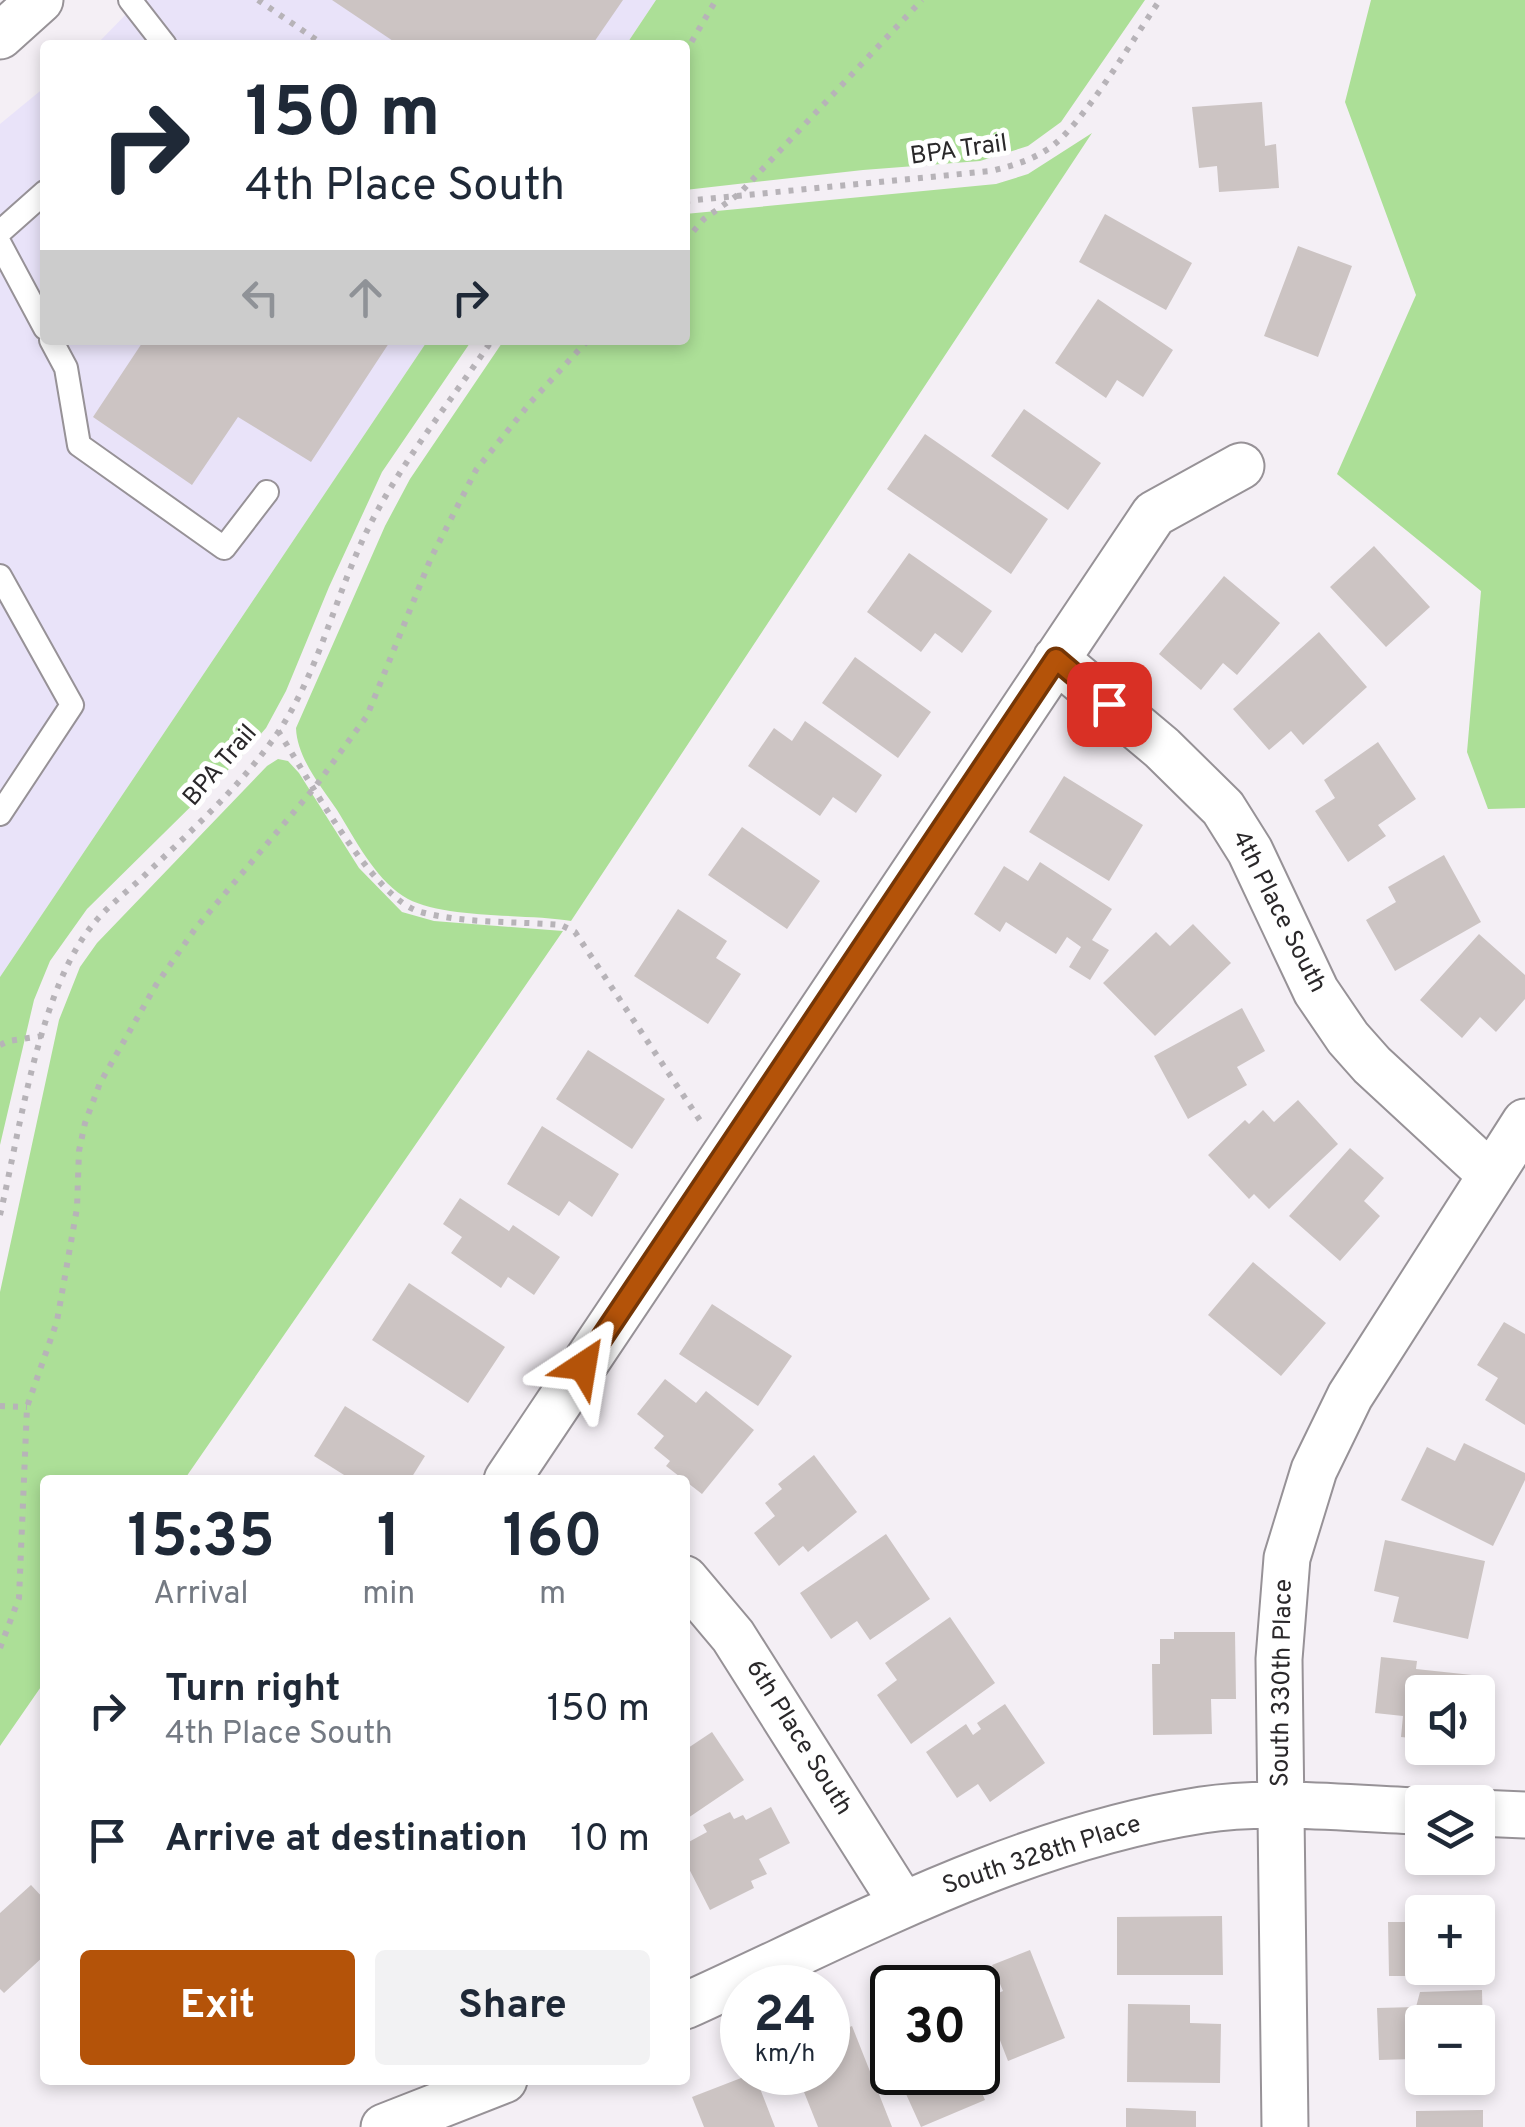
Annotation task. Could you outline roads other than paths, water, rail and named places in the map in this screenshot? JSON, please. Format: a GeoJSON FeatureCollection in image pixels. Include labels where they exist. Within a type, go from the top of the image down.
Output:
{"type":"FeatureCollection","features":[{"type":"Feature","properties":{"kind":"street"},"geometry":{"type":"LineString","coordinates":[[0,36],[40,0]]}},
{"type":"Feature","properties":{"kind":"street"},"geometry":{"type":"LineString","coordinates":[[528,1472],[722,1154],[1154,514],[1241,466]]}},
{"type":"Feature","properties":{"kind":"street","name":"4th Place South"},"geometry":{"type":"LineString","coordinates":[[1056,659],[1162,748],[1223,808],[1250,852],[1316,990],[1348,1038],[1386,1079],[1491,1175]]}},
{"type":"Feature","properties":{"kind":"street","name":"South 330th Place"},"geometry":{"type":"LineString","coordinates":[[1285,2127],[1280,1619],[1287,1558],[1314,1470],[1350,1396],[1525,1122]]}},
{"type":"Feature","properties":{"kind":"street","name":"6th Place South"},"geometry":{"type":"LineString","coordinates":[[690,1586],[733,1636],[902,1903]]}},
{"type":"Feature","properties":{"kind":"street","name":"South 328th Place"},"geometry":{"type":"LineString","coordinates":[[690,2004],[902,1903],[1018,1858],[1109,1829],[1206,1810],[1281,1806],[1405,1810]]}},
{"type":"Feature","properties":{"kind":"street"},"geometry":{"type":"LineString","coordinates":[[1495,1814],[1525,1815]]}},
{"type":"Feature","properties":{"kind":"street"},"geometry":{"type":"LineString","coordinates":[[384,2127],[491,2085]]}},
{"type":"Feature","properties":{"kind":"lane"},"geometry":{"type":"LineString","coordinates":[[130,0],[161,40]]}},
{"type":"Feature","properties":{"kind":"lane"},"geometry":{"type":"LineString","coordinates":[[0,232],[40,196]]}},
{"type":"Feature","properties":{"kind":"lane"},"geometry":{"type":"LineString","coordinates":[[0,244],[40,319]]}},
{"type":"Feature","properties":{"kind":"lane"},"geometry":{"type":"LineString","coordinates":[[54,345],[66,368],[79,445],[224,548],[267,492]]}},
{"type":"Feature","properties":{"kind":"lane"},"geometry":{"type":"LineString","coordinates":[[0,576],[72,705],[0,814]]}}]}
